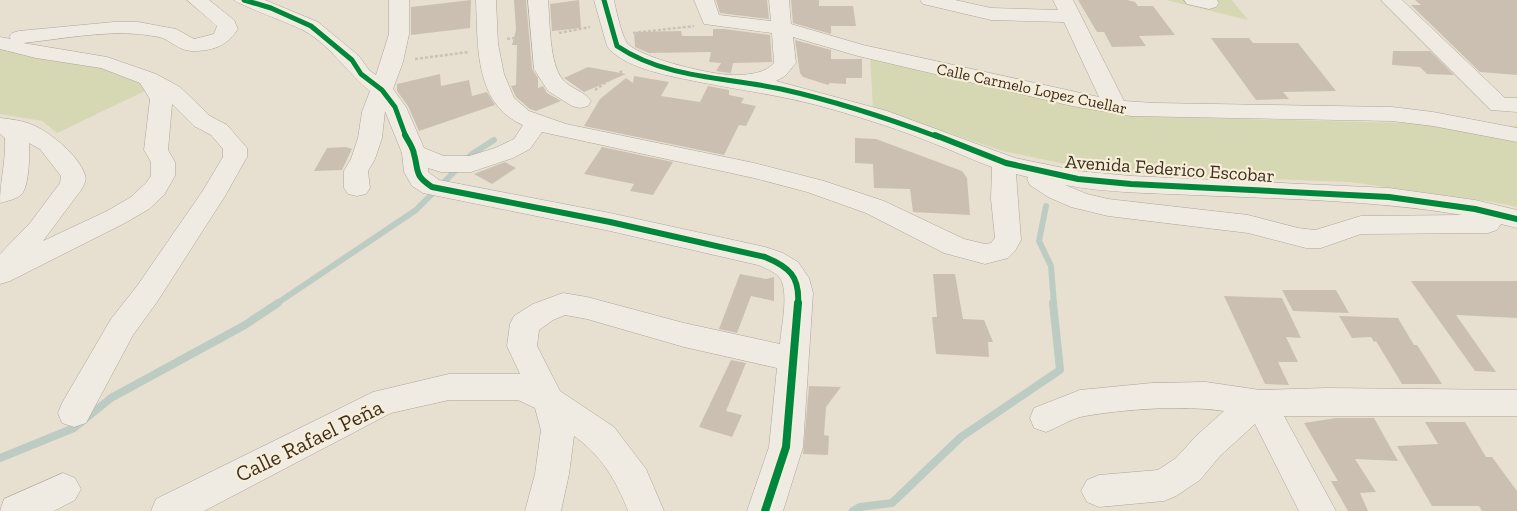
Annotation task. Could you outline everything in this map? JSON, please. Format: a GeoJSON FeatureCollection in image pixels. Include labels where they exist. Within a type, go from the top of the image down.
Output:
{"type":"FeatureCollection","features":[{"type":"Feature","properties":{"kind":"street"},"geometry":{"type":"LineString","coordinates":[[0,38],[138,28],[169,33],[184,43],[194,45],[208,44],[221,38],[228,30],[227,24],[197,0]]}},
{"type":"Feature","properties":{"kind":"street"},"geometry":{"type":"LineString","coordinates":[[244,0],[271,8],[311,26],[352,60],[361,74],[374,76],[388,74]]}},
{"type":"Feature","properties":{"kind":"street"},"geometry":{"type":"LineString","coordinates":[[357,188],[356,171],[363,159],[370,138],[373,112],[388,74],[399,34],[399,0]]}},
{"type":"Feature","properties":{"kind":"street"},"geometry":{"type":"LineString","coordinates":[[486,0],[492,74],[508,105],[514,112],[537,122],[625,144],[744,167],[832,191],[875,208],[955,246],[981,254],[994,253],[1003,248],[1008,238],[1003,192],[1004,163]]}},
{"type":"Feature","properties":{"kind":"street"},"geometry":{"type":"LineString","coordinates":[[538,0],[545,69],[556,86],[580,101]]}},
{"type":"Feature","properties":{"kind":"street","name":"Avenida Federico Escobar"},"geometry":{"type":"LineString","coordinates":[[604,0],[616,46],[637,60],[728,80],[780,89],[827,101],[935,135],[1004,163],[1032,170],[1066,177],[1114,182],[1356,194],[1395,198],[1452,204],[1490,211],[1517,220]]}},
{"type":"Feature","properties":{"kind":"street"},"geometry":{"type":"LineString","coordinates":[[728,80],[760,80],[781,70],[786,63],[779,0]]}},
{"type":"Feature","properties":{"kind":"street"},"geometry":{"type":"LineString","coordinates":[[930,0],[991,14],[1067,8],[1115,106]]}},
{"type":"Feature","properties":{"kind":"street"},"geometry":{"type":"LineString","coordinates":[[1392,0],[1508,105]]}},
{"type":"Feature","properties":{"kind":"street","name":"Calle Carmelo Lopez Cuellar"},"geometry":{"type":"LineString","coordinates":[[707,10],[782,28],[858,50],[1072,99],[1115,106],[1154,110],[1392,114],[1433,118],[1517,135]]}},
{"type":"Feature","properties":{"kind":"street"},"geometry":{"type":"LineString","coordinates":[[0,43],[36,52],[72,56],[107,63],[148,79],[172,92],[202,121],[219,130],[235,148],[235,157],[147,294],[122,327],[74,413]]}},
{"type":"Feature","properties":{"kind":"street"},"geometry":{"type":"LineString","coordinates":[[781,70],[789,78],[809,87],[827,101]]}},
{"type":"Feature","properties":{"kind":"street"},"geometry":{"type":"LineString","coordinates":[[388,74],[395,107],[402,128],[414,153],[416,172],[421,180],[432,187],[620,224],[765,257],[784,266],[795,276],[799,293],[786,447],[765,511]]}},
{"type":"Feature","properties":{"kind":"street"},"geometry":{"type":"LineString","coordinates":[[0,273],[116,217],[140,203],[155,189],[163,176],[163,162],[156,150],[161,99],[148,79]]}},
{"type":"Feature","properties":{"kind":"street"},"geometry":{"type":"LineString","coordinates":[[414,153],[441,164],[471,164],[504,153],[522,144],[537,122]]}},
{"type":"Feature","properties":{"kind":"street"},"geometry":{"type":"LineString","coordinates":[[0,273],[38,229],[72,184],[73,176],[68,167],[48,144],[25,130],[2,125]]}},
{"type":"Feature","properties":{"kind":"street"},"geometry":{"type":"LineString","coordinates":[[0,195],[12,189],[18,155],[17,136],[2,125]]}},
{"type":"Feature","properties":{"kind":"street"},"geometry":{"type":"LineString","coordinates":[[1032,170],[1040,180],[1056,191],[1076,199],[1108,207],[1247,224],[1294,237],[1316,239],[1330,237],[1349,226],[1361,225],[1497,224],[1517,220]]}},
{"type":"Feature","properties":{"kind":"street"},"geometry":{"type":"LineString","coordinates":[[543,511],[552,474],[558,430],[549,400],[522,346],[525,324],[543,312],[563,304],[587,308],[684,335],[794,359]]}},
{"type":"Feature","properties":{"kind":"street","name":"Calle Rafael Peña"},"geometry":{"type":"LineString","coordinates":[[169,511],[384,401],[449,387],[522,387],[549,400],[602,437],[634,480],[646,511]]}},
{"type":"Feature","properties":{"kind":"street"},"geometry":{"type":"LineString","coordinates":[[1046,418],[1080,403],[1152,396],[1206,395],[1260,402],[1326,400],[1517,403]]}},
{"type":"Feature","properties":{"kind":"street"},"geometry":{"type":"LineString","coordinates":[[1099,491],[1164,485],[1188,470],[1208,446],[1260,402]]}},
{"type":"Feature","properties":{"kind":"street"},"geometry":{"type":"LineString","coordinates":[[1260,402],[1318,511]]}},
{"type":"Feature","properties":{"kind":"street"},"geometry":{"type":"LineString","coordinates":[[18,511],[63,490]]}},
{"type":"Feature","properties":{"kind":"path"},"geometry":{"type":"LineString","coordinates":[[613,35],[699,25],[707,10]]}},
{"type":"Feature","properties":{"kind":"path"},"geometry":{"type":"LineString","coordinates":[[388,74],[489,49]]}},
{"type":"Feature","properties":{"kind":"green space"},"geometry":{"type":"Polygon","coordinates":[[[1166,0],[1232,0],[1248,20],[1166,0]]]}},
{"type":"Feature","properties":{"kind":"green space"},"geometry":{"type":"Polygon","coordinates":[[[0,47],[76,59],[141,81],[147,90],[57,133],[42,121],[0,114],[0,47]]]}},
{"type":"Feature","properties":{"kind":"green space"},"geometry":{"type":"Polygon","coordinates":[[[870,55],[1131,116],[1517,126],[1517,207],[1350,182],[1130,172],[1070,165],[1003,151],[873,108],[870,55]]]}},
{"type":"Feature","properties":{"kind":"building"},"geometry":{"type":"Polygon","coordinates":[[[471,0],[470,28],[411,35],[411,7],[471,0]]]}},
{"type":"Feature","properties":{"kind":"building"},"geometry":{"type":"Polygon","coordinates":[[[514,0],[526,0],[532,69],[538,78],[538,88],[543,86],[547,93],[561,101],[536,111],[530,109],[516,97],[511,86],[516,85],[517,45],[512,45],[516,30],[514,0]]]}},
{"type":"Feature","properties":{"kind":"building"},"geometry":{"type":"Polygon","coordinates":[[[579,0],[581,28],[552,31],[550,4],[579,0]]]}},
{"type":"Feature","properties":{"kind":"building"},"geometry":{"type":"Polygon","coordinates":[[[716,0],[767,0],[769,19],[720,13],[716,0]]]}},
{"type":"Feature","properties":{"kind":"building"},"geometry":{"type":"Polygon","coordinates":[[[791,0],[819,0],[819,6],[853,6],[856,26],[831,26],[831,34],[793,23],[791,0]]]}},
{"type":"Feature","properties":{"kind":"building"},"geometry":{"type":"Polygon","coordinates":[[[1078,0],[1127,0],[1135,2],[1138,6],[1153,6],[1175,35],[1139,36],[1146,46],[1112,47],[1104,32],[1097,32],[1078,0]]]}},
{"type":"Feature","properties":{"kind":"building"},"geometry":{"type":"Polygon","coordinates":[[[1415,0],[1517,0],[1517,75],[1480,72],[1411,5],[1421,5],[1415,0]]]}},
{"type":"Feature","properties":{"kind":"building"},"geometry":{"type":"Polygon","coordinates":[[[713,29],[770,35],[772,62],[733,63],[731,73],[729,73],[716,71],[721,63],[709,62],[711,52],[649,53],[635,47],[634,32],[681,31],[682,36],[713,36],[713,29]]]}},
{"type":"Feature","properties":{"kind":"building"},"geometry":{"type":"Polygon","coordinates":[[[1211,38],[1249,38],[1253,43],[1298,43],[1336,91],[1283,92],[1289,99],[1256,100],[1211,38]]]}},
{"type":"Feature","properties":{"kind":"building"},"geometry":{"type":"Polygon","coordinates":[[[795,40],[831,50],[831,59],[862,59],[862,78],[846,78],[846,84],[830,83],[828,85],[803,77],[800,73],[795,40]]]}},
{"type":"Feature","properties":{"kind":"building"},"geometry":{"type":"Polygon","coordinates":[[[1393,51],[1430,51],[1454,75],[1427,74],[1420,67],[1392,65],[1393,51]]]}},
{"type":"Feature","properties":{"kind":"building"},"geometry":{"type":"Polygon","coordinates":[[[588,67],[626,74],[584,92],[564,78],[588,67]]]}},
{"type":"Feature","properties":{"kind":"building"},"geometry":{"type":"Polygon","coordinates":[[[440,74],[441,86],[469,80],[472,96],[487,92],[495,105],[419,131],[408,106],[397,91],[397,84],[440,74]]]}},
{"type":"Feature","properties":{"kind":"building"},"geometry":{"type":"Polygon","coordinates":[[[634,76],[669,82],[661,96],[700,102],[708,86],[729,90],[729,95],[744,98],[741,103],[756,106],[746,126],[739,125],[724,155],[584,126],[600,99],[626,78],[633,83],[634,76]]]}},
{"type":"Feature","properties":{"kind":"building"},"geometry":{"type":"Polygon","coordinates":[[[855,138],[876,139],[962,171],[967,178],[970,215],[913,212],[910,189],[874,188],[873,164],[855,163],[855,138]]]}},
{"type":"Feature","properties":{"kind":"building"},"geometry":{"type":"Polygon","coordinates":[[[346,147],[352,149],[342,170],[314,171],[327,148],[346,147]]]}},
{"type":"Feature","properties":{"kind":"building"},"geometry":{"type":"Polygon","coordinates":[[[602,147],[673,162],[653,195],[630,191],[634,184],[584,174],[602,147]]]}},
{"type":"Feature","properties":{"kind":"building"},"geometry":{"type":"Polygon","coordinates":[[[505,162],[516,168],[492,184],[474,174],[505,162]]]}},
{"type":"Feature","properties":{"kind":"building"},"geometry":{"type":"Polygon","coordinates":[[[740,274],[766,279],[774,277],[774,301],[751,296],[737,333],[719,329],[740,274]]]}},
{"type":"Feature","properties":{"kind":"building"},"geometry":{"type":"Polygon","coordinates":[[[933,274],[955,274],[963,319],[984,320],[993,342],[988,342],[989,357],[936,354],[932,317],[937,317],[933,274]]]}},
{"type":"Feature","properties":{"kind":"building"},"geometry":{"type":"Polygon","coordinates":[[[1411,281],[1517,281],[1517,318],[1456,315],[1496,372],[1475,371],[1411,281]]]}},
{"type":"Feature","properties":{"kind":"building"},"geometry":{"type":"Polygon","coordinates":[[[1282,290],[1336,290],[1349,313],[1293,311],[1282,290]]]}},
{"type":"Feature","properties":{"kind":"building"},"geometry":{"type":"Polygon","coordinates":[[[1224,296],[1282,298],[1301,338],[1286,337],[1298,362],[1278,362],[1289,385],[1265,384],[1224,296]]]}},
{"type":"Feature","properties":{"kind":"building"},"geometry":{"type":"Polygon","coordinates":[[[1339,316],[1398,318],[1414,345],[1417,345],[1442,384],[1402,384],[1376,341],[1374,342],[1371,337],[1352,338],[1339,316]]]}},
{"type":"Feature","properties":{"kind":"building"},"geometry":{"type":"Polygon","coordinates":[[[731,360],[746,363],[726,411],[742,415],[732,437],[699,427],[731,360]]]}},
{"type":"Feature","properties":{"kind":"building"},"geometry":{"type":"Polygon","coordinates":[[[809,386],[841,387],[826,407],[824,435],[829,436],[828,455],[803,454],[809,386]]]}},
{"type":"Feature","properties":{"kind":"building"},"geometry":{"type":"Polygon","coordinates":[[[1336,418],[1374,418],[1398,461],[1355,459],[1376,492],[1360,493],[1368,511],[1348,511],[1331,481],[1338,481],[1304,423],[1336,418]]]}},
{"type":"Feature","properties":{"kind":"building"},"geometry":{"type":"Polygon","coordinates":[[[1425,422],[1465,422],[1486,457],[1492,457],[1517,491],[1517,511],[1482,511],[1479,506],[1432,506],[1397,446],[1438,444],[1425,422]]]}},
{"type":"Feature","properties":{"kind":"waterway"},"geometry":{"type":"LineString","coordinates":[[276,304],[416,210],[472,154],[494,140]]}},
{"type":"Feature","properties":{"kind":"waterway"},"geometry":{"type":"LineString","coordinates":[[1046,206],[1039,241],[1051,266],[1054,304]]}},
{"type":"Feature","properties":{"kind":"waterway"},"geometry":{"type":"LineString","coordinates":[[0,458],[74,428],[111,398],[245,325],[278,303]]}},
{"type":"Feature","properties":{"kind":"waterway"},"geometry":{"type":"LineString","coordinates":[[853,511],[860,507],[892,503],[961,437],[1060,370],[1053,303]]}},
{"type":"Feature","properties":{"kind":"cycle path"},"geometry":{"type":"LineString","coordinates":[[244,0],[271,8],[311,26],[352,60],[361,74],[382,90],[395,107],[402,128],[414,153],[416,172],[421,180],[432,187],[610,222],[765,257],[788,269],[792,273],[799,293],[786,447],[765,511]]}},
{"type":"Feature","properties":{"kind":"cycle path"},"geometry":{"type":"LineString","coordinates":[[604,0],[617,46],[632,56],[651,64],[695,75],[781,89],[840,104],[898,122],[997,160],[1028,169],[1104,182],[1345,193],[1389,197],[1475,209],[1517,219]]}}]}
